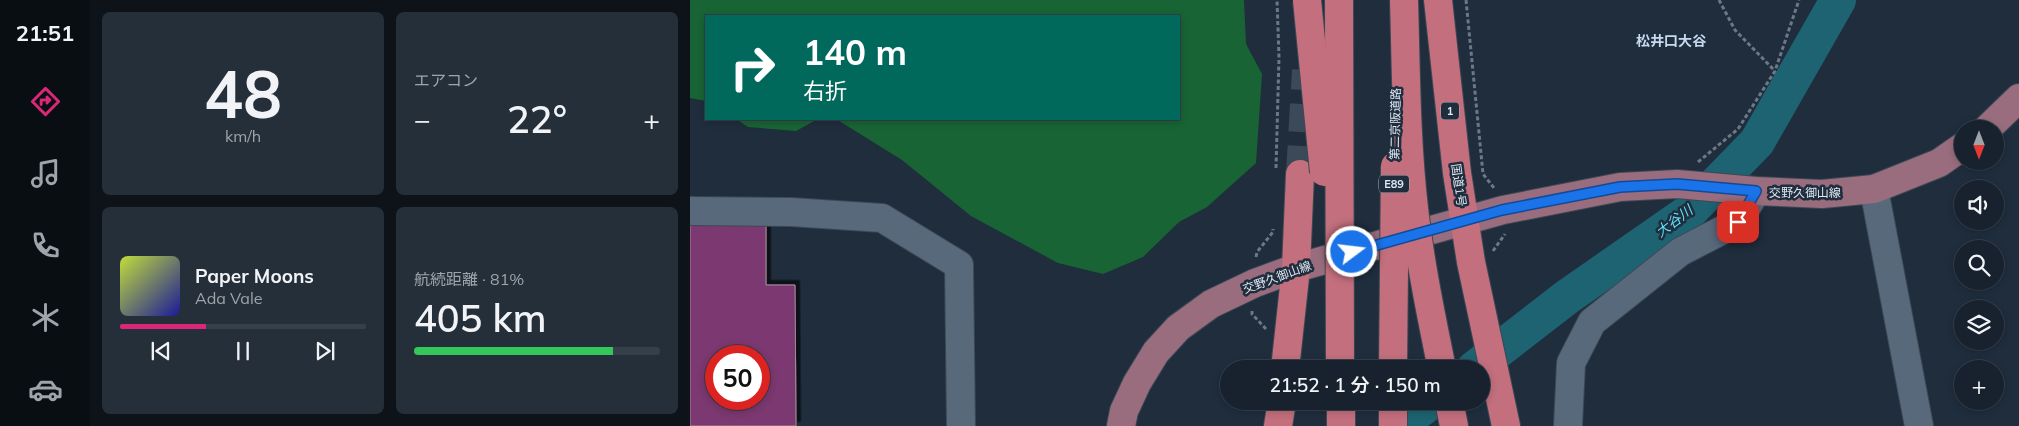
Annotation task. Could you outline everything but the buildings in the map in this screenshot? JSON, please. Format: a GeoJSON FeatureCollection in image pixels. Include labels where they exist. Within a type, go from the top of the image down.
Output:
{"type":"FeatureCollection","features":[{"type":"Feature","properties":{"kind":"highway"},"geometry":{"type":"LineString","coordinates":[[1307,0],[1340,360]]}},
{"type":"Feature","properties":{"kind":"highway"},"geometry":{"type":"LineString","coordinates":[[1339,0],[1340,360]]}},
{"type":"Feature","properties":{"kind":"highway","name":"第二京阪道路"},"geometry":{"type":"LineString","coordinates":[[1393,360],[1396,0]]}},
{"type":"Feature","properties":{"kind":"highway"},"geometry":{"type":"LineString","coordinates":[[1404,0],[1408,140],[1414,207],[1423,278],[1440,360]]}},
{"type":"Feature","properties":{"kind":"highway","name":"国道1号"},"geometry":{"type":"LineString","coordinates":[[1438,0],[1457,173],[1471,262],[1506,426]]}},
{"type":"Feature","properties":{"kind":"highway"},"geometry":{"type":"LineString","coordinates":[[1286,360],[1296,268],[1288,173]]}},
{"type":"Feature","properties":{"kind":"highway"},"geometry":{"type":"LineString","coordinates":[[1278,426],[1281,410]]}},
{"type":"Feature","properties":{"kind":"highway"},"geometry":{"type":"LineString","coordinates":[[1341,410],[1341,426]]}},
{"type":"Feature","properties":{"kind":"highway"},"geometry":{"type":"LineString","coordinates":[[1393,410],[1393,426]]}},
{"type":"Feature","properties":{"kind":"highway"},"geometry":{"type":"LineString","coordinates":[[1451,410],[1454,426]]}},
{"type":"Feature","properties":{"kind":"main road"},"geometry":{"type":"LineString","coordinates":[[1996,120],[2019,98]]}},
{"type":"Feature","properties":{"kind":"main road","name":"交野久御山線"},"geometry":{"type":"LineString","coordinates":[[1121,426],[1124,411],[1136,383],[1156,352],[1178,328],[1211,304],[1255,283],[1296,268],[1502,210],[1620,187],[1685,184],[1747,191],[1822,194],[1874,189],[1939,163],[1954,153]]}},
{"type":"Feature","properties":{"kind":"street"},"geometry":{"type":"LineString","coordinates":[[1874,189],[1919,426]]}},
{"type":"Feature","properties":{"kind":"street"},"geometry":{"type":"LineString","coordinates":[[1568,426],[1571,363],[1592,322],[1680,252],[1738,222],[1747,191]]}},
{"type":"Feature","properties":{"kind":"street"},"geometry":{"type":"LineString","coordinates":[[690,210],[792,212],[882,218],[959,265],[961,426]]}},
{"type":"Feature","properties":{"kind":"path"},"geometry":{"type":"LineString","coordinates":[[1277,0],[1279,57],[1288,173]]}},
{"type":"Feature","properties":{"kind":"path"},"geometry":{"type":"LineString","coordinates":[[1466,0],[1483,174],[1499,195]]}},
{"type":"Feature","properties":{"kind":"path"},"geometry":{"type":"LineString","coordinates":[[1719,0],[1735,30],[1775,71]]}},
{"type":"Feature","properties":{"kind":"path"},"geometry":{"type":"LineString","coordinates":[[1685,184],[1700,160],[1738,129],[1775,71],[1799,0]]}},
{"type":"Feature","properties":{"kind":"path"},"geometry":{"type":"LineString","coordinates":[[1269,337],[1266,329],[1252,314],[1257,252],[1273,232],[1273,222]]}},
{"type":"Feature","properties":{"kind":"green space"},"geometry":{"type":"Polygon","coordinates":[[[690,0],[1244,0],[1246,44],[1262,74],[1256,163],[1207,207],[1179,222],[1143,257],[1103,274],[1058,263],[971,216],[902,160],[838,120],[1180,120],[1180,15],[705,15],[705,101],[690,98],[690,0]]]}},
{"type":"Feature","properties":{"kind":"green space"},"geometry":{"type":"Polygon","coordinates":[[[738,120],[816,120],[796,131],[748,127],[738,120]]]}},
{"type":"Feature","properties":{"kind":"waterway","name":"大谷川"},"geometry":{"type":"LineString","coordinates":[[1486,360],[1567,297],[1689,212],[1757,142],[1838,0]]}},
{"type":"Feature","properties":{"kind":"waterway","name":"大谷川"},"geometry":{"type":"LineString","coordinates":[[1399,426],[1419,410]]}},
{"type":"Feature","properties":{"kind":"tunnel"},"geometry":{"type":"LineString","coordinates":[[1300,174],[1306,70]]}},
{"type":"Feature","properties":{"kind":"district","name":"松井口大谷"},"geometry":{"type":"Point","coordinates":[1671,41]}},
{"type":"Feature","properties":{"kind":"route"},"geometry":{"type":"LineString","coordinates":[[1352,252],[1502,210],[1620,187],[1677,184],[1756,191],[1738,222]]}}]}
